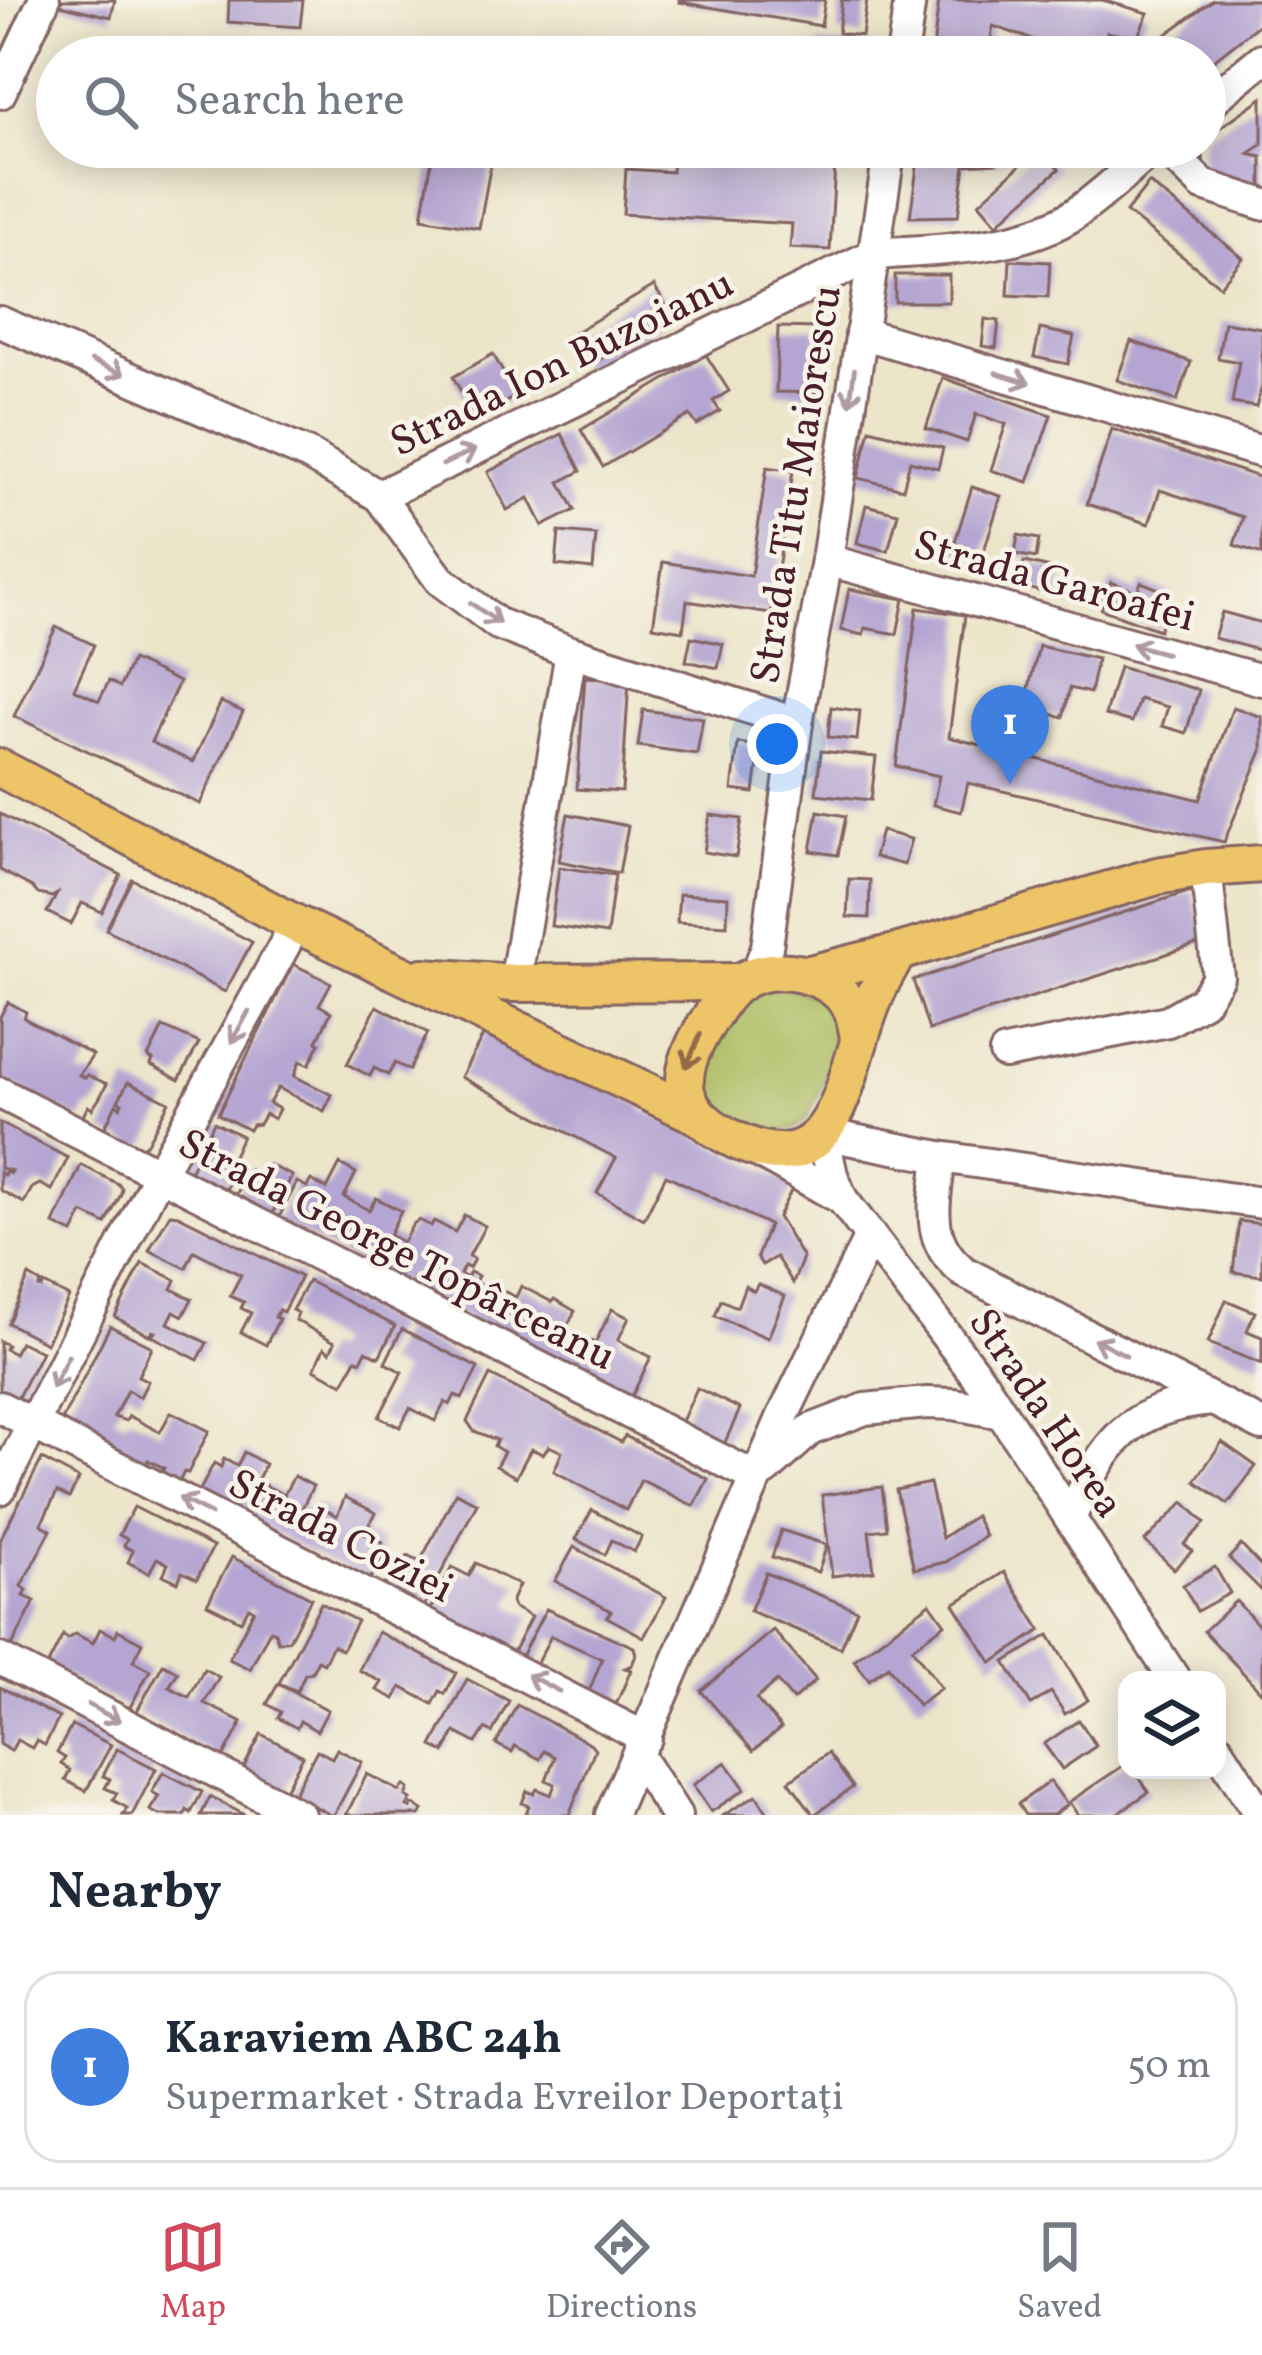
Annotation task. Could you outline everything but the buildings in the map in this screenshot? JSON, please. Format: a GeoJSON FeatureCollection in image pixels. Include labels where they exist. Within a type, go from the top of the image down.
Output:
{"type":"FeatureCollection","features":[{"type":"Feature","properties":{"kind":"main road"},"geometry":{"type":"LineString","coordinates":[[0,769],[296,924],[698,1116],[753,1149],[797,1151],[823,1134],[840,1100],[878,986],[899,952]]}},
{"type":"Feature","properties":{"kind":"main road"},"geometry":{"type":"LineString","coordinates":[[806,975],[1156,876],[1262,864]]}},
{"type":"Feature","properties":{"kind":"main road"},"geometry":{"type":"LineString","coordinates":[[396,972],[515,983],[749,978],[777,972],[806,975],[824,982],[847,1001],[859,1039]]}},
{"type":"Feature","properties":{"kind":"main road"},"geometry":{"type":"LineString","coordinates":[[698,1116],[686,1100],[684,1067],[720,1002],[749,978]]}},
{"type":"Feature","properties":{"kind":"street"},"geometry":{"type":"LineString","coordinates":[[0,93],[44,0]]}},
{"type":"Feature","properties":{"kind":"street"},"geometry":{"type":"LineString","coordinates":[[905,36],[910,0]]}},
{"type":"Feature","properties":{"kind":"street"},"geometry":{"type":"LineString","coordinates":[[1226,88],[1262,58]]}},
{"type":"Feature","properties":{"kind":"street","name":"Strada Titu Maiorescu"},"geometry":{"type":"LineString","coordinates":[[749,978],[767,947],[797,723],[887,168]]}},
{"type":"Feature","properties":{"kind":"street","name":"Strada Ion Buzoianu"},"geometry":{"type":"LineString","coordinates":[[0,322],[309,455],[380,496],[875,254],[1032,236],[1074,214],[1133,168]]}},
{"type":"Feature","properties":{"kind":"street"},"geometry":{"type":"LineString","coordinates":[[1184,168],[1203,185],[1262,203]]}},
{"type":"Feature","properties":{"kind":"street"},"geometry":{"type":"LineString","coordinates":[[861,332],[1262,452]]}},
{"type":"Feature","properties":{"kind":"street"},"geometry":{"type":"LineString","coordinates":[[380,496],[440,580],[498,624],[571,652],[797,723]]}},
{"type":"Feature","properties":{"kind":"street","name":"Strada Garoafei"},"geometry":{"type":"LineString","coordinates":[[826,560],[1262,680]]}},
{"type":"Feature","properties":{"kind":"street"},"geometry":{"type":"LineString","coordinates":[[515,983],[571,652]]}},
{"type":"Feature","properties":{"kind":"street"},"geometry":{"type":"LineString","coordinates":[[1005,1053],[1168,1021],[1203,1001],[1218,977],[1206,868]]}},
{"type":"Feature","properties":{"kind":"street"},"geometry":{"type":"LineString","coordinates":[[0,1490],[160,1174],[296,924]]}},
{"type":"Feature","properties":{"kind":"street","name":"Strada George Topârceanu"},"geometry":{"type":"LineString","coordinates":[[0,1093],[757,1478]]}},
{"type":"Feature","properties":{"kind":"street"},"geometry":{"type":"LineString","coordinates":[[823,1134],[940,1157],[1262,1203]]}},
{"type":"Feature","properties":{"kind":"street","name":"Strada Horea"},"geometry":{"type":"LineString","coordinates":[[823,1134],[842,1199],[983,1384],[1168,1671]]}},
{"type":"Feature","properties":{"kind":"street","name":"Strada Horea"},"geometry":{"type":"LineString","coordinates":[[753,1149],[842,1199]]}},
{"type":"Feature","properties":{"kind":"street"},"geometry":{"type":"LineString","coordinates":[[940,1157],[936,1230],[949,1260],[964,1272],[1262,1425]]}},
{"type":"Feature","properties":{"kind":"street"},"geometry":{"type":"LineString","coordinates":[[611,1815],[783,1416],[870,1236]]}},
{"type":"Feature","properties":{"kind":"street"},"geometry":{"type":"LineString","coordinates":[[1071,1516],[1094,1466],[1127,1428],[1164,1407],[1214,1400]]}},
{"type":"Feature","properties":{"kind":"street"},"geometry":{"type":"LineString","coordinates":[[757,1478],[810,1430],[865,1409],[927,1403],[1001,1413]]}},
{"type":"Feature","properties":{"kind":"street","name":"Strada Coziei"},"geometry":{"type":"LineString","coordinates":[[0,1407],[642,1747]]}},
{"type":"Feature","properties":{"kind":"street"},"geometry":{"type":"LineString","coordinates":[[0,1658],[299,1815]]}},
{"type":"Feature","properties":{"kind":"street"},"geometry":{"type":"LineString","coordinates":[[642,1747],[676,1815]]}},
{"type":"Feature","properties":{"kind":"street"},"geometry":{"type":"LineString","coordinates":[[1226,1761],[1260,1815]]}},
{"type":"Feature","properties":{"kind":"green space"},"geometry":{"type":"Polygon","coordinates":[[[784,983],[825,1000],[840,1027],[839,1048],[807,1120],[779,1134],[758,1133],[717,1115],[696,1089],[702,1049],[739,992],[784,983]]]}},
{"type":"Feature","properties":{"kind":"place","name":"Karaviem ABC 24h"},"geometry":{"type":"Point","coordinates":[1010,784]}}]}
